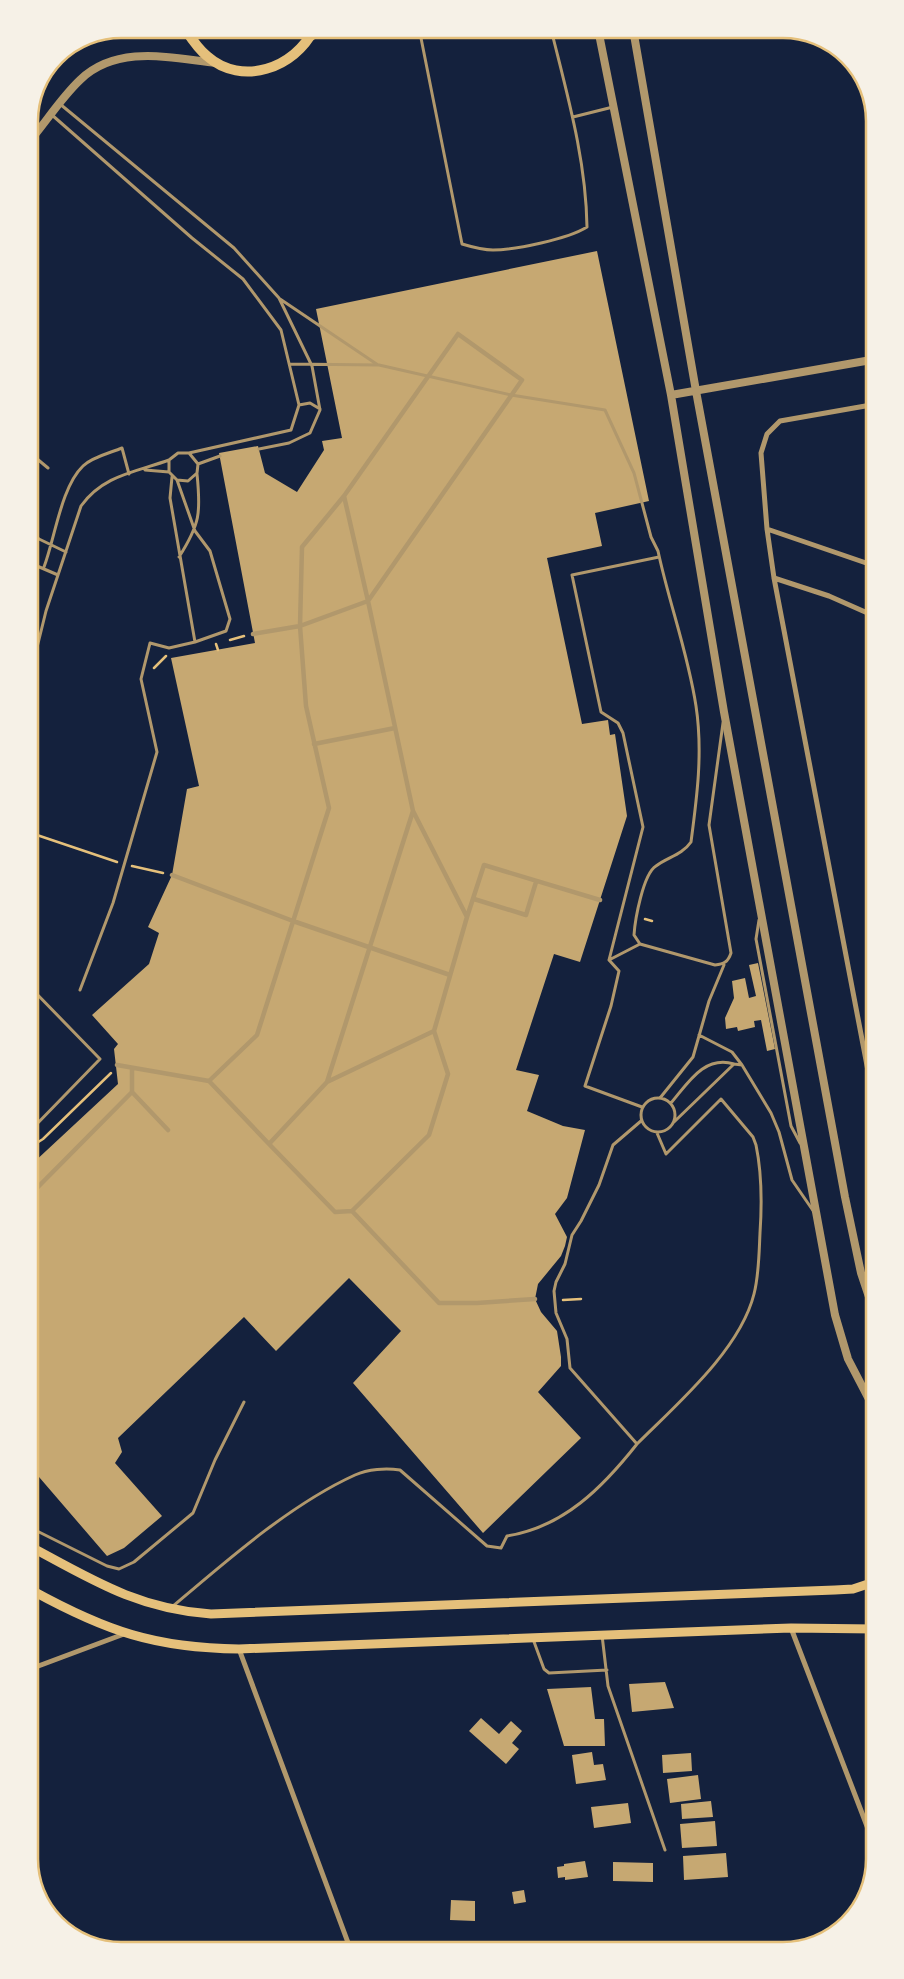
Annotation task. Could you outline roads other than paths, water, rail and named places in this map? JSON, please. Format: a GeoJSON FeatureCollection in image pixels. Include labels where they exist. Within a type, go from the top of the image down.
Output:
{"type":"FeatureCollection","features":[{"type":"Feature","properties":{"kind":"main road"},"geometry":{"type":"LineString","coordinates":[[192,38],[199,48],[217,63],[251,72],[275,67],[295,55],[309,38]]}},
{"type":"Feature","properties":{"kind":"main road"},"geometry":{"type":"LineString","coordinates":[[38,1551],[108,1588],[134,1599],[170,1609],[211,1614],[835,1590],[853,1589],[866,1585]]}},
{"type":"Feature","properties":{"kind":"main road"},"geometry":{"type":"LineString","coordinates":[[38,1594],[124,1634],[189,1648],[239,1649],[790,1628],[866,1629]]}},
{"type":"Feature","properties":{"kind":"street"},"geometry":{"type":"LineString","coordinates":[[600,38],[671,395],[724,712],[840,1339],[856,1377],[866,1395]]}},
{"type":"Feature","properties":{"kind":"street"},"geometry":{"type":"LineString","coordinates":[[635,38],[696,391],[845,1197],[859,1266],[866,1287]]}},
{"type":"Feature","properties":{"kind":"street"},"geometry":{"type":"LineString","coordinates":[[38,131],[82,78],[108,62],[135,56],[157,56],[217,63]]}},
{"type":"Feature","properties":{"kind":"street"},"geometry":{"type":"LineString","coordinates":[[209,1081],[256,1035],[329,808],[306,706],[300,626],[302,547],[344,496],[458,334],[522,380],[368,601],[300,626],[252,634]]}},
{"type":"Feature","properties":{"kind":"street"},"geometry":{"type":"LineString","coordinates":[[671,395],[866,361]]}},
{"type":"Feature","properties":{"kind":"street"},"geometry":{"type":"LineString","coordinates":[[866,405],[780,421],[767,434],[761,453],[767,529],[774,578],[866,1060]]}},
{"type":"Feature","properties":{"kind":"street"},"geometry":{"type":"LineString","coordinates":[[344,496],[414,811],[467,917]]}},
{"type":"Feature","properties":{"kind":"street"},"geometry":{"type":"LineString","coordinates":[[767,529],[866,563]]}},
{"type":"Feature","properties":{"kind":"street"},"geometry":{"type":"LineString","coordinates":[[774,578],[829,596],[866,612]]}},
{"type":"Feature","properties":{"kind":"street"},"geometry":{"type":"LineString","coordinates":[[314,744],[395,728]]}},
{"type":"Feature","properties":{"kind":"street"},"geometry":{"type":"LineString","coordinates":[[327,1082],[414,811]]}},
{"type":"Feature","properties":{"kind":"street"},"geometry":{"type":"LineString","coordinates":[[117,1065],[209,1081],[335,1212],[352,1211],[429,1135],[448,1074],[434,1031],[484,865],[600,900]]}},
{"type":"Feature","properties":{"kind":"street"},"geometry":{"type":"LineString","coordinates":[[172,875],[293,921],[450,975]]}},
{"type":"Feature","properties":{"kind":"street"},"geometry":{"type":"LineString","coordinates":[[474,899],[526,915],[536,882]]}},
{"type":"Feature","properties":{"kind":"street"},"geometry":{"type":"LineString","coordinates":[[269,1144],[327,1082],[434,1031]]}},
{"type":"Feature","properties":{"kind":"street"},"geometry":{"type":"LineString","coordinates":[[132,1068],[132,1092],[168,1130]]}},
{"type":"Feature","properties":{"kind":"street"},"geometry":{"type":"LineString","coordinates":[[38,1188],[132,1092]]}},
{"type":"Feature","properties":{"kind":"street"},"geometry":{"type":"LineString","coordinates":[[352,1211],[439,1304],[535,1299]]}},
{"type":"Feature","properties":{"kind":"street"},"geometry":{"type":"LineString","coordinates":[[790,1628],[866,1824]]}},
{"type":"Feature","properties":{"kind":"street"},"geometry":{"type":"LineString","coordinates":[[38,1666],[124,1634]]}},
{"type":"Feature","properties":{"kind":"street"},"geometry":{"type":"LineString","coordinates":[[239,1649],[348,1941]]}},
{"type":"Feature","properties":{"kind":"lane"},"geometry":{"type":"LineString","coordinates":[[421,38],[462,244],[478,248],[505,250],[577,234],[587,227],[586,190],[573,117],[553,38]]}},
{"type":"Feature","properties":{"kind":"lane"},"geometry":{"type":"LineString","coordinates":[[60,104],[234,248],[279,298],[379,365]]}},
{"type":"Feature","properties":{"kind":"lane"},"geometry":{"type":"LineString","coordinates":[[573,117],[613,107]]}},
{"type":"Feature","properties":{"kind":"lane"},"geometry":{"type":"LineString","coordinates":[[38,640],[81,506],[90,492],[110,478],[142,470],[169,460],[178,453],[190,453],[291,430],[299,405],[281,330],[243,278],[192,238],[52,114]]}},
{"type":"Feature","properties":{"kind":"lane"},"geometry":{"type":"LineString","coordinates":[[259,450],[288,443],[310,433],[320,410],[312,366],[279,298]]}},
{"type":"Feature","properties":{"kind":"lane"},"geometry":{"type":"LineString","coordinates":[[290,364],[312,366],[379,365],[511,395],[604,410],[634,473],[650,537],[660,557],[696,706],[699,778],[691,842],[686,849],[653,867],[647,878],[634,931],[640,944]]}},
{"type":"Feature","properties":{"kind":"lane"},"geometry":{"type":"LineString","coordinates":[[299,405],[310,403],[320,410]]}},
{"type":"Feature","properties":{"kind":"lane"},"geometry":{"type":"LineString","coordinates":[[44,567],[53,545],[66,492],[83,466],[122,448],[129,474]]}},
{"type":"Feature","properties":{"kind":"lane"},"geometry":{"type":"LineString","coordinates":[[179,558],[195,531],[200,500],[196,473],[198,464],[190,453]]}},
{"type":"Feature","properties":{"kind":"lane"},"geometry":{"type":"LineString","coordinates":[[198,464],[220,456]]}},
{"type":"Feature","properties":{"kind":"lane"},"geometry":{"type":"LineString","coordinates":[[38,460],[48,468]]}},
{"type":"Feature","properties":{"kind":"lane"},"geometry":{"type":"LineString","coordinates":[[169,460],[169,472],[177,480],[188,481],[196,473]]}},
{"type":"Feature","properties":{"kind":"lane"},"geometry":{"type":"LineString","coordinates":[[142,470],[169,472]]}},
{"type":"Feature","properties":{"kind":"lane"},"geometry":{"type":"LineString","coordinates":[[172,477],[170,498],[195,642]]}},
{"type":"Feature","properties":{"kind":"lane"},"geometry":{"type":"LineString","coordinates":[[80,990],[113,903],[157,752],[141,679],[150,643],[168,648],[195,642],[226,631],[230,619],[210,551],[195,531],[177,480]]}},
{"type":"Feature","properties":{"kind":"lane"},"geometry":{"type":"LineString","coordinates":[[38,537],[66,552]]}},
{"type":"Feature","properties":{"kind":"lane"},"geometry":{"type":"LineString","coordinates":[[609,960],[643,826],[623,734],[618,723],[601,712],[572,576],[660,557]]}},
{"type":"Feature","properties":{"kind":"lane"},"geometry":{"type":"LineString","coordinates":[[38,565],[58,575]]}},
{"type":"Feature","properties":{"kind":"lane"},"geometry":{"type":"LineString","coordinates":[[724,712],[709,825],[732,954],[724,964],[709,1001],[690,1062],[660,1098],[648,1101],[642,1107],[641,1121],[647,1129],[657,1133],[667,1130],[734,1064]]}},
{"type":"Feature","properties":{"kind":"lane"},"geometry":{"type":"LineString","coordinates":[[609,960],[640,944],[709,964],[724,964]]}},
{"type":"Feature","properties":{"kind":"lane"},"geometry":{"type":"LineString","coordinates":[[609,960],[620,971],[611,1006],[584,1086],[642,1107]]}},
{"type":"Feature","properties":{"kind":"lane"},"geometry":{"type":"LineString","coordinates":[[38,995],[100,1059],[38,1123]]}},
{"type":"Feature","properties":{"kind":"lane"},"geometry":{"type":"LineString","coordinates":[[699,1035],[732,1052],[742,1065],[771,1113],[779,1132],[792,1180],[817,1217]]}},
{"type":"Feature","properties":{"kind":"lane"},"geometry":{"type":"LineString","coordinates":[[671,1103],[698,1072],[711,1064],[723,1061],[742,1065]]}},
{"type":"Feature","properties":{"kind":"lane"},"geometry":{"type":"LineString","coordinates":[[660,1098],[671,1103],[675,1113],[674,1123]]}},
{"type":"Feature","properties":{"kind":"lane"},"geometry":{"type":"LineString","coordinates":[[170,1609],[226,1561],[286,1517],[325,1491],[357,1474],[384,1469],[400,1470],[487,1546],[501,1548],[507,1536],[552,1522],[584,1500],[609,1479],[637,1444],[717,1360],[738,1330],[754,1295],[762,1205],[756,1146],[753,1138],[721,1099],[666,1154],[657,1133]]}},
{"type":"Feature","properties":{"kind":"lane"},"geometry":{"type":"LineString","coordinates":[[637,1444],[574,1375],[570,1368],[567,1339],[556,1313],[554,1291],[556,1282],[565,1264],[572,1235],[582,1221],[599,1184],[613,1145],[641,1121]]}},
{"type":"Feature","properties":{"kind":"lane"},"geometry":{"type":"LineString","coordinates":[[38,1531],[107,1566],[119,1569],[134,1562],[193,1513],[215,1460],[244,1402]]}},
{"type":"Feature","properties":{"kind":"lane"},"geometry":{"type":"LineString","coordinates":[[602,1635],[608,1686],[665,1850]]}},
{"type":"Feature","properties":{"kind":"lane"},"geometry":{"type":"LineString","coordinates":[[533,1638],[544,1669],[549,1673],[607,1670]]}}]}
